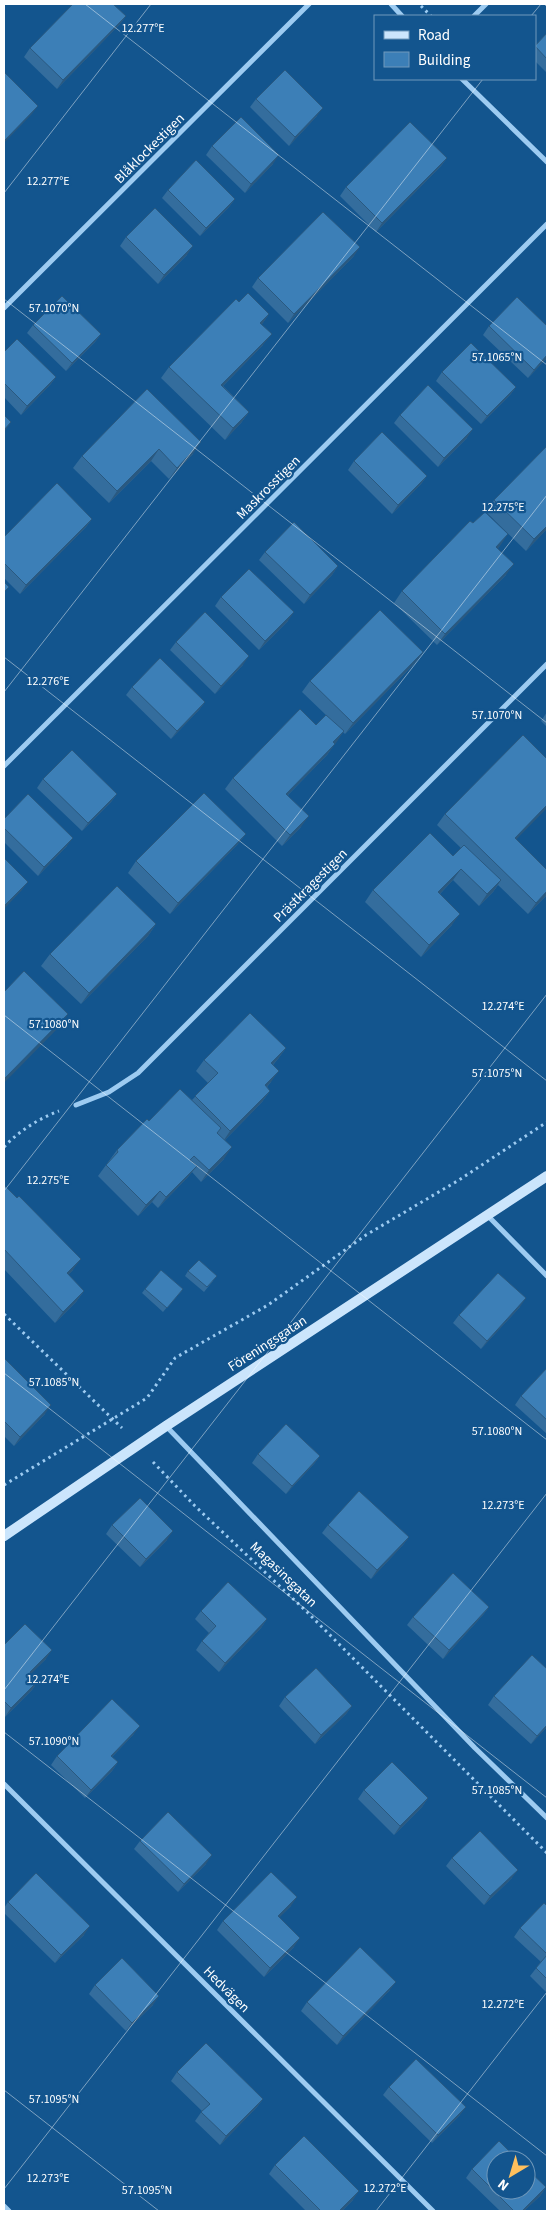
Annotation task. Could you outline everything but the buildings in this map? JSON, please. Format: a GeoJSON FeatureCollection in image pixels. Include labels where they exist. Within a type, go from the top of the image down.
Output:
{"type":"FeatureCollection","features":[{"type":"Feature","properties":{"kind":"street","name":"Blåklockestigen"},"geometry":{"type":"LineString","coordinates":[[4,308],[309,4]]}},
{"type":"Feature","properties":{"kind":"street"},"geometry":{"type":"LineString","coordinates":[[391,4],[401,15]]}},
{"type":"Feature","properties":{"kind":"street"},"geometry":{"type":"LineString","coordinates":[[475,15],[486,4]]}},
{"type":"Feature","properties":{"kind":"street"},"geometry":{"type":"LineString","coordinates":[[463,80],[547,162]]}},
{"type":"Feature","properties":{"kind":"street","name":"Maskrosstigen"},"geometry":{"type":"LineString","coordinates":[[4,766],[547,224]]}},
{"type":"Feature","properties":{"kind":"street","name":"Prästkragestigen"},"geometry":{"type":"LineString","coordinates":[[76,1105],[109,1092],[138,1073],[547,664]]}},
{"type":"Feature","properties":{"kind":"street","name":"Föreningsgatan"},"geometry":{"type":"LineString","coordinates":[[4,1536],[166,1426],[547,1176]]}},
{"type":"Feature","properties":{"kind":"street"},"geometry":{"type":"LineString","coordinates":[[488,1216],[547,1276]]}},
{"type":"Feature","properties":{"kind":"street","name":"Magasinsgatan"},"geometry":{"type":"LineString","coordinates":[[166,1426],[475,1748],[547,1818]]}},
{"type":"Feature","properties":{"kind":"street","name":"Hedvägen"},"geometry":{"type":"LineString","coordinates":[[4,1784],[433,2211]]}},
{"type":"Feature","properties":{"kind":"street"},"geometry":{"type":"LineString","coordinates":[[4,2206],[8,2211]]}},
{"type":"Feature","properties":{"kind":"path"},"geometry":{"type":"LineString","coordinates":[[418,4],[430,15]]}},
{"type":"Feature","properties":{"kind":"path"},"geometry":{"type":"LineString","coordinates":[[4,1147],[14,1136],[47,1116],[76,1105]]}},
{"type":"Feature","properties":{"kind":"path"},"geometry":{"type":"LineString","coordinates":[[4,1485],[147,1398],[175,1358],[268,1305],[366,1235],[459,1180],[547,1122]]}},
{"type":"Feature","properties":{"kind":"path","name":"Magasinsgatan"},"geometry":{"type":"LineString","coordinates":[[4,1314],[113,1419],[167,1478],[307,1612],[547,1853]]}}]}
